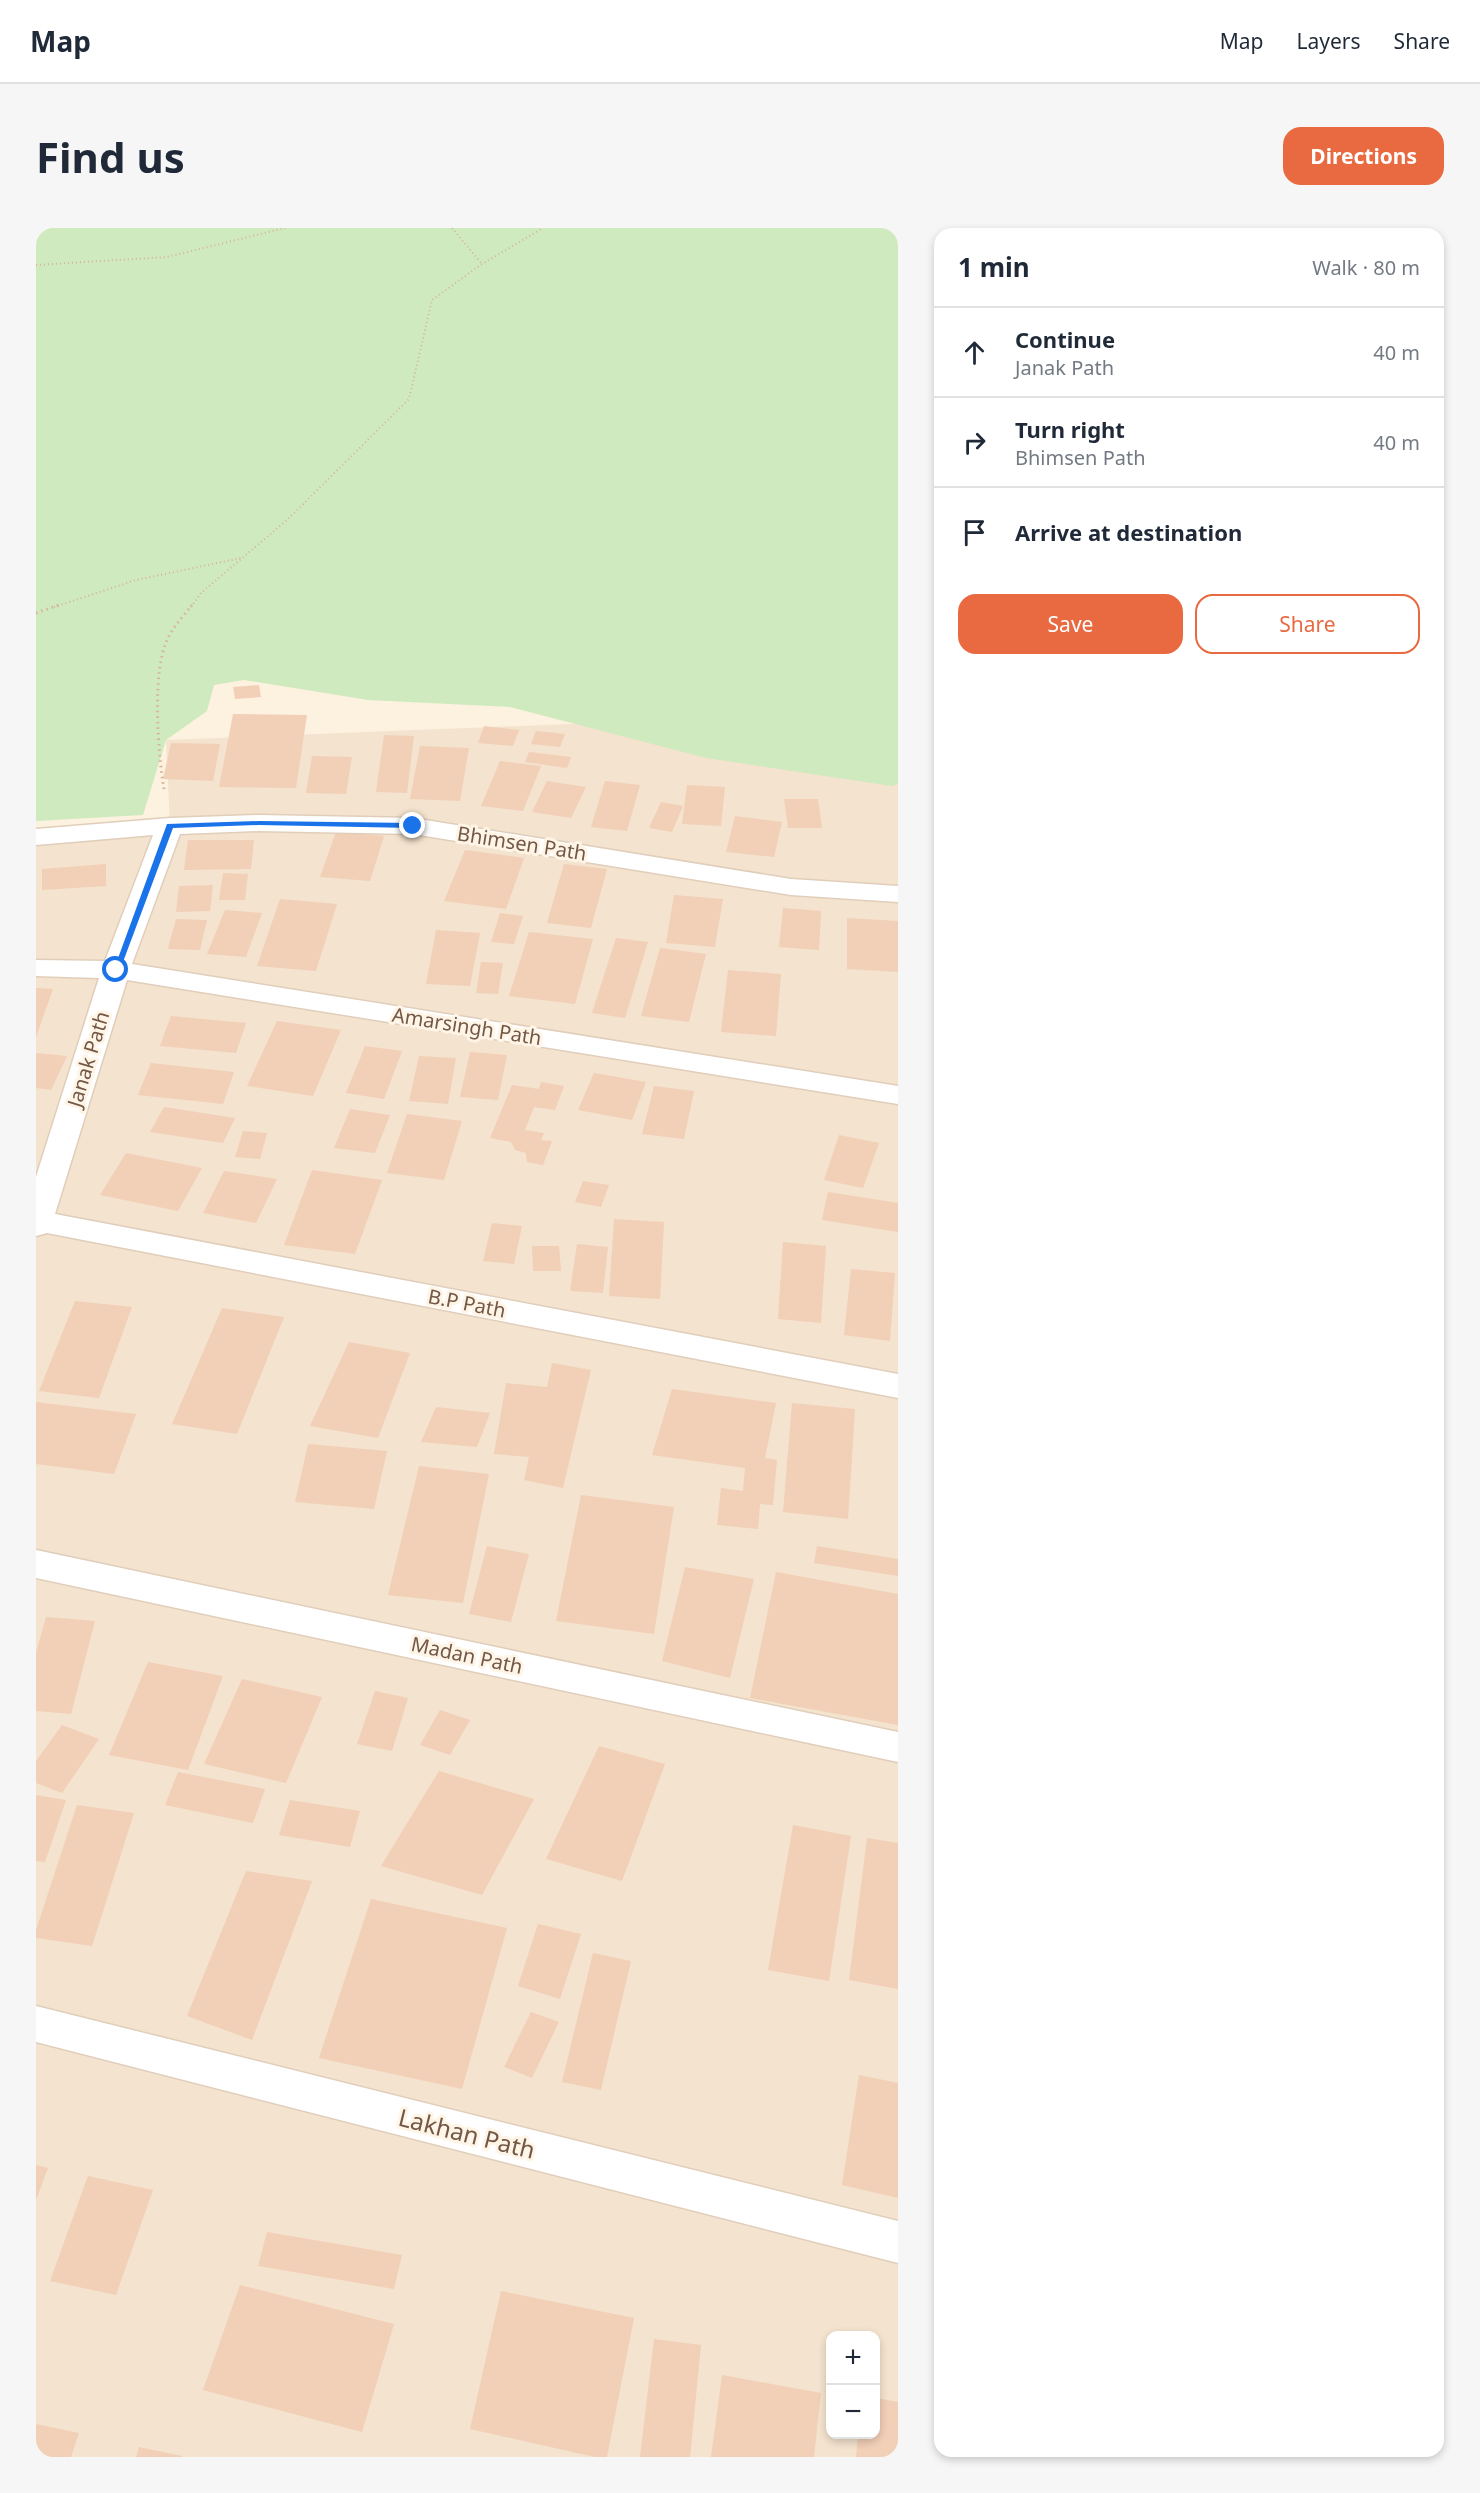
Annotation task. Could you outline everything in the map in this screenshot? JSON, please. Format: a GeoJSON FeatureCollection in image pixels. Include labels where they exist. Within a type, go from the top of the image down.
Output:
{"type":"FeatureCollection","features":[{"type":"Feature","properties":{"kind":"street","name":"Bhimsen Path"},"geometry":{"type":"LineString","coordinates":[[36,837],[170,825],[259,823],[413,826],[791,887],[898,894]]}},
{"type":"Feature","properties":{"kind":"street","name":"Janak Path"},"geometry":{"type":"LineString","coordinates":[[37,1223],[116,970],[170,825]]}},
{"type":"Feature","properties":{"kind":"street","name":"Amarsingh Path"},"geometry":{"type":"LineString","coordinates":[[36,968],[116,970],[898,1095]]}},
{"type":"Feature","properties":{"kind":"street","name":"B.P Path"},"geometry":{"type":"LineString","coordinates":[[37,1223],[898,1386]]}},
{"type":"Feature","properties":{"kind":"street","name":"Madan Path"},"geometry":{"type":"LineString","coordinates":[[36,1564],[898,1747]]}},
{"type":"Feature","properties":{"kind":"street","name":"Lakhan Path"},"geometry":{"type":"LineString","coordinates":[[36,2024],[898,2242]]}},
{"type":"Feature","properties":{"kind":"path"},"geometry":{"type":"LineString","coordinates":[[36,265],[70,266],[167,257],[285,228]]}},
{"type":"Feature","properties":{"kind":"path"},"geometry":{"type":"LineString","coordinates":[[452,228],[482,264]]}},
{"type":"Feature","properties":{"kind":"path"},"geometry":{"type":"LineString","coordinates":[[170,825],[158,753],[160,671],[168,637],[201,593],[313,496],[409,399],[418,347],[432,300],[482,264],[543,228]]}},
{"type":"Feature","properties":{"kind":"path"},"geometry":{"type":"LineString","coordinates":[[36,613],[136,580],[242,558]]}},
{"type":"Feature","properties":{"kind":"shaded area"},"geometry":{"type":"Polygon","coordinates":[[[898,711],[898,2457],[36,2457],[36,837],[170,825],[166,740],[898,711]]]}},
{"type":"Feature","properties":{"kind":"green space"},"geometry":{"type":"Polygon","coordinates":[[[36,228],[898,228],[898,784],[892,786],[706,758],[510,707],[368,700],[244,680],[214,685],[207,711],[166,740],[143,815],[36,821],[36,228]]]}},
{"type":"Feature","properties":{"kind":"building"},"geometry":{"type":"Polygon","coordinates":[[[259,685],[261,697],[235,699],[233,687],[259,685]]]}},
{"type":"Feature","properties":{"kind":"building"},"geometry":{"type":"Polygon","coordinates":[[[233,714],[307,715],[296,788],[219,787],[233,714]]]}},
{"type":"Feature","properties":{"kind":"building"},"geometry":{"type":"Polygon","coordinates":[[[484,726],[519,730],[513,746],[478,743],[484,726]]]}},
{"type":"Feature","properties":{"kind":"building"},"geometry":{"type":"Polygon","coordinates":[[[536,731],[565,734],[560,747],[531,744],[536,731]]]}},
{"type":"Feature","properties":{"kind":"building"},"geometry":{"type":"Polygon","coordinates":[[[384,735],[414,736],[407,793],[376,792],[384,735]]]}},
{"type":"Feature","properties":{"kind":"building"},"geometry":{"type":"Polygon","coordinates":[[[171,743],[220,744],[213,781],[163,779],[171,743]]]}},
{"type":"Feature","properties":{"kind":"building"},"geometry":{"type":"Polygon","coordinates":[[[420,746],[469,748],[460,801],[410,799],[420,746]]]}},
{"type":"Feature","properties":{"kind":"building"},"geometry":{"type":"Polygon","coordinates":[[[529,752],[571,757],[567,768],[525,762],[529,752]]]}},
{"type":"Feature","properties":{"kind":"building"},"geometry":{"type":"Polygon","coordinates":[[[312,756],[352,757],[346,794],[306,793],[312,756]]]}},
{"type":"Feature","properties":{"kind":"building"},"geometry":{"type":"Polygon","coordinates":[[[500,761],[541,766],[523,811],[481,806],[500,761]]]}},
{"type":"Feature","properties":{"kind":"building"},"geometry":{"type":"Polygon","coordinates":[[[547,781],[586,787],[571,818],[532,812],[547,781]]]}},
{"type":"Feature","properties":{"kind":"building"},"geometry":{"type":"Polygon","coordinates":[[[605,781],[640,785],[627,831],[591,827],[605,781]]]}},
{"type":"Feature","properties":{"kind":"building"},"geometry":{"type":"Polygon","coordinates":[[[687,785],[725,787],[721,826],[682,824],[687,785]]]}},
{"type":"Feature","properties":{"kind":"building"},"geometry":{"type":"Polygon","coordinates":[[[784,799],[818,799],[822,828],[788,828],[784,799]]]}},
{"type":"Feature","properties":{"kind":"building"},"geometry":{"type":"Polygon","coordinates":[[[661,802],[683,806],[672,832],[649,828],[661,802]]]}},
{"type":"Feature","properties":{"kind":"building"},"geometry":{"type":"Polygon","coordinates":[[[735,816],[782,822],[774,857],[726,852],[735,816]]]}},
{"type":"Feature","properties":{"kind":"building"},"geometry":{"type":"Polygon","coordinates":[[[336,832],[384,836],[370,881],[320,877],[336,832]]]}},
{"type":"Feature","properties":{"kind":"building"},"geometry":{"type":"Polygon","coordinates":[[[188,840],[254,840],[251,869],[184,870],[188,840]]]}},
{"type":"Feature","properties":{"kind":"building"},"geometry":{"type":"Polygon","coordinates":[[[465,850],[524,858],[506,909],[444,901],[465,850]]]}},
{"type":"Feature","properties":{"kind":"building"},"geometry":{"type":"Polygon","coordinates":[[[106,864],[106,886],[42,890],[42,869],[106,864]]]}},
{"type":"Feature","properties":{"kind":"building"},"geometry":{"type":"Polygon","coordinates":[[[564,864],[607,869],[591,928],[547,923],[564,864]]]}},
{"type":"Feature","properties":{"kind":"building"},"geometry":{"type":"Polygon","coordinates":[[[223,873],[248,874],[245,900],[219,900],[223,873]]]}},
{"type":"Feature","properties":{"kind":"building"},"geometry":{"type":"Polygon","coordinates":[[[213,885],[210,911],[176,912],[179,886],[213,885]]]}},
{"type":"Feature","properties":{"kind":"building"},"geometry":{"type":"Polygon","coordinates":[[[674,895],[723,899],[715,947],[666,943],[674,895]]]}},
{"type":"Feature","properties":{"kind":"building"},"geometry":{"type":"Polygon","coordinates":[[[280,899],[337,904],[316,971],[257,966],[280,899]]]}},
{"type":"Feature","properties":{"kind":"building"},"geometry":{"type":"Polygon","coordinates":[[[783,908],[821,911],[819,950],[779,947],[783,908]]]}},
{"type":"Feature","properties":{"kind":"building"},"geometry":{"type":"Polygon","coordinates":[[[225,910],[262,913],[246,957],[207,954],[225,910]]]}},
{"type":"Feature","properties":{"kind":"building"},"geometry":{"type":"Polygon","coordinates":[[[500,913],[523,916],[514,944],[491,942],[500,913]]]}},
{"type":"Feature","properties":{"kind":"building"},"geometry":{"type":"Polygon","coordinates":[[[847,918],[898,921],[898,972],[847,969],[847,918]]]}},
{"type":"Feature","properties":{"kind":"building"},"geometry":{"type":"Polygon","coordinates":[[[176,919],[207,920],[200,950],[168,949],[176,919]]]}},
{"type":"Feature","properties":{"kind":"building"},"geometry":{"type":"Polygon","coordinates":[[[436,930],[480,933],[470,986],[426,984],[436,930]]]}},
{"type":"Feature","properties":{"kind":"building"},"geometry":{"type":"Polygon","coordinates":[[[529,932],[593,939],[575,1004],[509,996],[529,932]]]}},
{"type":"Feature","properties":{"kind":"building"},"geometry":{"type":"Polygon","coordinates":[[[616,938],[648,942],[625,1018],[592,1013],[616,938]]]}},
{"type":"Feature","properties":{"kind":"building"},"geometry":{"type":"Polygon","coordinates":[[[660,948],[706,954],[689,1022],[641,1016],[660,948]]]}},
{"type":"Feature","properties":{"kind":"building"},"geometry":{"type":"Polygon","coordinates":[[[481,962],[503,963],[498,994],[476,993],[481,962]]]}},
{"type":"Feature","properties":{"kind":"building"},"geometry":{"type":"Polygon","coordinates":[[[728,970],[781,974],[776,1036],[721,1032],[728,970]]]}},
{"type":"Feature","properties":{"kind":"building"},"geometry":{"type":"Polygon","coordinates":[[[36,988],[53,989],[36,1037],[36,988]]]}},
{"type":"Feature","properties":{"kind":"building"},"geometry":{"type":"Polygon","coordinates":[[[171,1016],[246,1023],[236,1053],[160,1046],[171,1016]]]}},
{"type":"Feature","properties":{"kind":"building"},"geometry":{"type":"Polygon","coordinates":[[[277,1021],[341,1030],[313,1096],[247,1086],[277,1021]]]}},
{"type":"Feature","properties":{"kind":"building"},"geometry":{"type":"Polygon","coordinates":[[[365,1046],[402,1051],[384,1099],[346,1093],[365,1046]]]}},
{"type":"Feature","properties":{"kind":"building"},"geometry":{"type":"Polygon","coordinates":[[[470,1052],[507,1055],[498,1100],[460,1097],[470,1052]]]}},
{"type":"Feature","properties":{"kind":"building"},"geometry":{"type":"Polygon","coordinates":[[[36,1053],[67,1056],[51,1090],[36,1088],[36,1053]]]}},
{"type":"Feature","properties":{"kind":"building"},"geometry":{"type":"Polygon","coordinates":[[[419,1056],[456,1058],[448,1104],[409,1101],[419,1056]]]}},
{"type":"Feature","properties":{"kind":"building"},"geometry":{"type":"Polygon","coordinates":[[[151,1063],[234,1072],[223,1104],[138,1095],[151,1063]]]}},
{"type":"Feature","properties":{"kind":"building"},"geometry":{"type":"Polygon","coordinates":[[[594,1073],[646,1082],[632,1120],[578,1110],[594,1073]]]}},
{"type":"Feature","properties":{"kind":"building"},"geometry":{"type":"Polygon","coordinates":[[[541,1082],[564,1086],[555,1110],[534,1107],[525,1130],[544,1133],[541,1140],[552,1141],[543,1165],[527,1162],[526,1153],[515,1150],[511,1142],[490,1138],[512,1085],[539,1089],[541,1082]]]}},
{"type":"Feature","properties":{"kind":"building"},"geometry":{"type":"Polygon","coordinates":[[[654,1086],[694,1091],[684,1139],[642,1134],[654,1086]]]}},
{"type":"Feature","properties":{"kind":"building"},"geometry":{"type":"Polygon","coordinates":[[[164,1107],[235,1118],[223,1143],[150,1132],[164,1107]]]}},
{"type":"Feature","properties":{"kind":"building"},"geometry":{"type":"Polygon","coordinates":[[[350,1109],[390,1115],[375,1153],[334,1148],[350,1109]]]}},
{"type":"Feature","properties":{"kind":"building"},"geometry":{"type":"Polygon","coordinates":[[[407,1114],[462,1121],[444,1180],[387,1173],[407,1114]]]}},
{"type":"Feature","properties":{"kind":"building"},"geometry":{"type":"Polygon","coordinates":[[[243,1131],[267,1133],[260,1159],[235,1157],[243,1131]]]}},
{"type":"Feature","properties":{"kind":"building"},"geometry":{"type":"Polygon","coordinates":[[[839,1135],[879,1143],[863,1188],[824,1180],[839,1135]]]}},
{"type":"Feature","properties":{"kind":"building"},"geometry":{"type":"Polygon","coordinates":[[[126,1153],[202,1168],[178,1211],[100,1195],[126,1153]]]}},
{"type":"Feature","properties":{"kind":"building"},"geometry":{"type":"Polygon","coordinates":[[[312,1170],[382,1180],[355,1254],[284,1245],[312,1170]]]}},
{"type":"Feature","properties":{"kind":"building"},"geometry":{"type":"Polygon","coordinates":[[[224,1171],[277,1179],[256,1223],[203,1213],[224,1171]]]}},
{"type":"Feature","properties":{"kind":"building"},"geometry":{"type":"Polygon","coordinates":[[[583,1181],[609,1185],[601,1207],[575,1202],[583,1181]]]}},
{"type":"Feature","properties":{"kind":"building"},"geometry":{"type":"Polygon","coordinates":[[[828,1192],[898,1203],[898,1232],[822,1220],[828,1192]]]}},
{"type":"Feature","properties":{"kind":"building"},"geometry":{"type":"Polygon","coordinates":[[[614,1219],[664,1222],[660,1299],[609,1296],[614,1219]]]}},
{"type":"Feature","properties":{"kind":"building"},"geometry":{"type":"Polygon","coordinates":[[[492,1223],[522,1226],[514,1264],[483,1261],[492,1223]]]}},
{"type":"Feature","properties":{"kind":"building"},"geometry":{"type":"Polygon","coordinates":[[[783,1242],[826,1246],[821,1323],[778,1319],[783,1242]]]}},
{"type":"Feature","properties":{"kind":"building"},"geometry":{"type":"Polygon","coordinates":[[[577,1244],[608,1247],[603,1293],[570,1291],[577,1244]]]}},
{"type":"Feature","properties":{"kind":"building"},"geometry":{"type":"Polygon","coordinates":[[[532,1246],[559,1246],[561,1271],[533,1271],[532,1246]]]}},
{"type":"Feature","properties":{"kind":"building"},"geometry":{"type":"Polygon","coordinates":[[[851,1269],[895,1273],[890,1341],[844,1335],[851,1269]]]}},
{"type":"Feature","properties":{"kind":"building"},"geometry":{"type":"Polygon","coordinates":[[[75,1301],[132,1307],[99,1398],[39,1391],[75,1301]]]}},
{"type":"Feature","properties":{"kind":"building"},"geometry":{"type":"Polygon","coordinates":[[[222,1308],[284,1317],[237,1434],[172,1424],[222,1308]]]}},
{"type":"Feature","properties":{"kind":"building"},"geometry":{"type":"Polygon","coordinates":[[[349,1342],[410,1353],[378,1438],[310,1426],[349,1342]]]}},
{"type":"Feature","properties":{"kind":"building"},"geometry":{"type":"Polygon","coordinates":[[[552,1363],[591,1370],[563,1488],[524,1480],[529,1457],[494,1454],[506,1383],[547,1387],[552,1363]]]}},
{"type":"Feature","properties":{"kind":"building"},"geometry":{"type":"Polygon","coordinates":[[[672,1389],[776,1403],[765,1458],[777,1460],[773,1505],[760,1504],[758,1529],[717,1525],[721,1488],[743,1491],[745,1468],[652,1455],[672,1389]]]}},
{"type":"Feature","properties":{"kind":"building"},"geometry":{"type":"Polygon","coordinates":[[[36,1402],[136,1414],[114,1474],[36,1464],[36,1402]]]}},
{"type":"Feature","properties":{"kind":"building"},"geometry":{"type":"Polygon","coordinates":[[[792,1403],[855,1409],[848,1519],[783,1512],[792,1403]]]}},
{"type":"Feature","properties":{"kind":"building"},"geometry":{"type":"Polygon","coordinates":[[[436,1407],[490,1413],[477,1447],[421,1442],[436,1407]]]}},
{"type":"Feature","properties":{"kind":"building"},"geometry":{"type":"Polygon","coordinates":[[[308,1444],[387,1451],[374,1509],[295,1502],[308,1444]]]}},
{"type":"Feature","properties":{"kind":"building"},"geometry":{"type":"Polygon","coordinates":[[[419,1466],[489,1474],[463,1603],[388,1595],[419,1466]]]}},
{"type":"Feature","properties":{"kind":"building"},"geometry":{"type":"Polygon","coordinates":[[[581,1495],[674,1507],[654,1634],[556,1621],[581,1495]]]}},
{"type":"Feature","properties":{"kind":"building"},"geometry":{"type":"Polygon","coordinates":[[[487,1546],[529,1554],[511,1622],[469,1614],[487,1546]]]}},
{"type":"Feature","properties":{"kind":"building"},"geometry":{"type":"Polygon","coordinates":[[[817,1546],[898,1559],[898,1576],[814,1563],[817,1546]]]}},
{"type":"Feature","properties":{"kind":"building"},"geometry":{"type":"Polygon","coordinates":[[[685,1567],[754,1579],[730,1678],[662,1661],[685,1567]]]}},
{"type":"Feature","properties":{"kind":"building"},"geometry":{"type":"Polygon","coordinates":[[[776,1572],[898,1594],[898,1725],[750,1698],[776,1572]]]}},
{"type":"Feature","properties":{"kind":"building"},"geometry":{"type":"Polygon","coordinates":[[[46,1617],[95,1621],[71,1714],[36,1711],[36,1653],[46,1617]]]}},
{"type":"Feature","properties":{"kind":"building"},"geometry":{"type":"Polygon","coordinates":[[[148,1662],[223,1676],[188,1770],[109,1755],[148,1662]]]}},
{"type":"Feature","properties":{"kind":"building"},"geometry":{"type":"Polygon","coordinates":[[[242,1679],[322,1697],[286,1783],[204,1764],[242,1679]]]}},
{"type":"Feature","properties":{"kind":"building"},"geometry":{"type":"Polygon","coordinates":[[[375,1691],[408,1698],[392,1751],[357,1744],[375,1691]]]}},
{"type":"Feature","properties":{"kind":"building"},"geometry":{"type":"Polygon","coordinates":[[[440,1710],[470,1720],[450,1755],[420,1745],[440,1710]]]}},
{"type":"Feature","properties":{"kind":"building"},"geometry":{"type":"Polygon","coordinates":[[[62,1725],[99,1739],[62,1793],[36,1783],[36,1761],[62,1725]]]}},
{"type":"Feature","properties":{"kind":"building"},"geometry":{"type":"Polygon","coordinates":[[[599,1746],[665,1764],[622,1881],[546,1859],[599,1746]]]}},
{"type":"Feature","properties":{"kind":"building"},"geometry":{"type":"Polygon","coordinates":[[[439,1771],[534,1799],[482,1895],[381,1866],[439,1771]]]}},
{"type":"Feature","properties":{"kind":"building"},"geometry":{"type":"Polygon","coordinates":[[[178,1772],[265,1789],[253,1823],[165,1805],[178,1772]]]}},
{"type":"Feature","properties":{"kind":"building"},"geometry":{"type":"Polygon","coordinates":[[[36,1795],[66,1800],[45,1862],[36,1861],[36,1795]]]}},
{"type":"Feature","properties":{"kind":"building"},"geometry":{"type":"Polygon","coordinates":[[[290,1800],[360,1811],[350,1847],[279,1835],[290,1800]]]}},
{"type":"Feature","properties":{"kind":"building"},"geometry":{"type":"Polygon","coordinates":[[[77,1805],[134,1813],[92,1946],[36,1938],[36,1930],[77,1805]]]}},
{"type":"Feature","properties":{"kind":"building"},"geometry":{"type":"Polygon","coordinates":[[[793,1825],[851,1836],[829,1981],[768,1970],[793,1825]]]}},
{"type":"Feature","properties":{"kind":"building"},"geometry":{"type":"Polygon","coordinates":[[[867,1838],[898,1843],[898,1989],[849,1980],[867,1838]]]}},
{"type":"Feature","properties":{"kind":"building"},"geometry":{"type":"Polygon","coordinates":[[[246,1871],[312,1881],[252,2040],[187,2016],[246,1871]]]}},
{"type":"Feature","properties":{"kind":"building"},"geometry":{"type":"Polygon","coordinates":[[[371,1899],[507,1928],[462,2089],[319,2058],[371,1899]]]}},
{"type":"Feature","properties":{"kind":"building"},"geometry":{"type":"Polygon","coordinates":[[[538,1924],[581,1934],[560,1999],[518,1986],[538,1924]]]}},
{"type":"Feature","properties":{"kind":"building"},"geometry":{"type":"Polygon","coordinates":[[[593,1953],[631,1961],[601,2090],[562,2082],[593,1953]]]}},
{"type":"Feature","properties":{"kind":"building"},"geometry":{"type":"Polygon","coordinates":[[[531,2012],[559,2022],[532,2078],[504,2067],[531,2012]]]}},
{"type":"Feature","properties":{"kind":"building"},"geometry":{"type":"Polygon","coordinates":[[[859,2075],[898,2083],[898,2198],[842,2185],[859,2075]]]}},
{"type":"Feature","properties":{"kind":"building"},"geometry":{"type":"Polygon","coordinates":[[[36,2165],[48,2168],[36,2200],[36,2165]]]}},
{"type":"Feature","properties":{"kind":"building"},"geometry":{"type":"Polygon","coordinates":[[[88,2176],[153,2190],[116,2295],[50,2281],[88,2176]]]}},
{"type":"Feature","properties":{"kind":"building"},"geometry":{"type":"Polygon","coordinates":[[[267,2232],[402,2255],[394,2289],[258,2266],[267,2232]]]}},
{"type":"Feature","properties":{"kind":"building"},"geometry":{"type":"Polygon","coordinates":[[[240,2285],[394,2324],[362,2432],[203,2390],[240,2285]]]}},
{"type":"Feature","properties":{"kind":"building"},"geometry":{"type":"Polygon","coordinates":[[[501,2291],[634,2318],[607,2457],[595,2457],[470,2429],[501,2291]]]}},
{"type":"Feature","properties":{"kind":"building"},"geometry":{"type":"Polygon","coordinates":[[[654,2339],[701,2345],[690,2457],[640,2457],[654,2339]]]}},
{"type":"Feature","properties":{"kind":"building"},"geometry":{"type":"Polygon","coordinates":[[[722,2375],[821,2393],[814,2457],[711,2457],[722,2375]]]}},
{"type":"Feature","properties":{"kind":"building"},"geometry":{"type":"Polygon","coordinates":[[[880,2399],[898,2402],[898,2457],[856,2457],[858,2439],[880,2439],[880,2399]]]}},
{"type":"Feature","properties":{"kind":"building"},"geometry":{"type":"Polygon","coordinates":[[[36,2424],[79,2433],[71,2457],[36,2457],[36,2424]]]}},
{"type":"Feature","properties":{"kind":"building"},"geometry":{"type":"Polygon","coordinates":[[[139,2447],[182,2456],[182,2457],[136,2457],[139,2447]]]}},
{"type":"Feature","properties":{"kind":"route"},"geometry":{"type":"LineString","coordinates":[[116,970],[170,825],[259,823],[413,826]]}}]}
